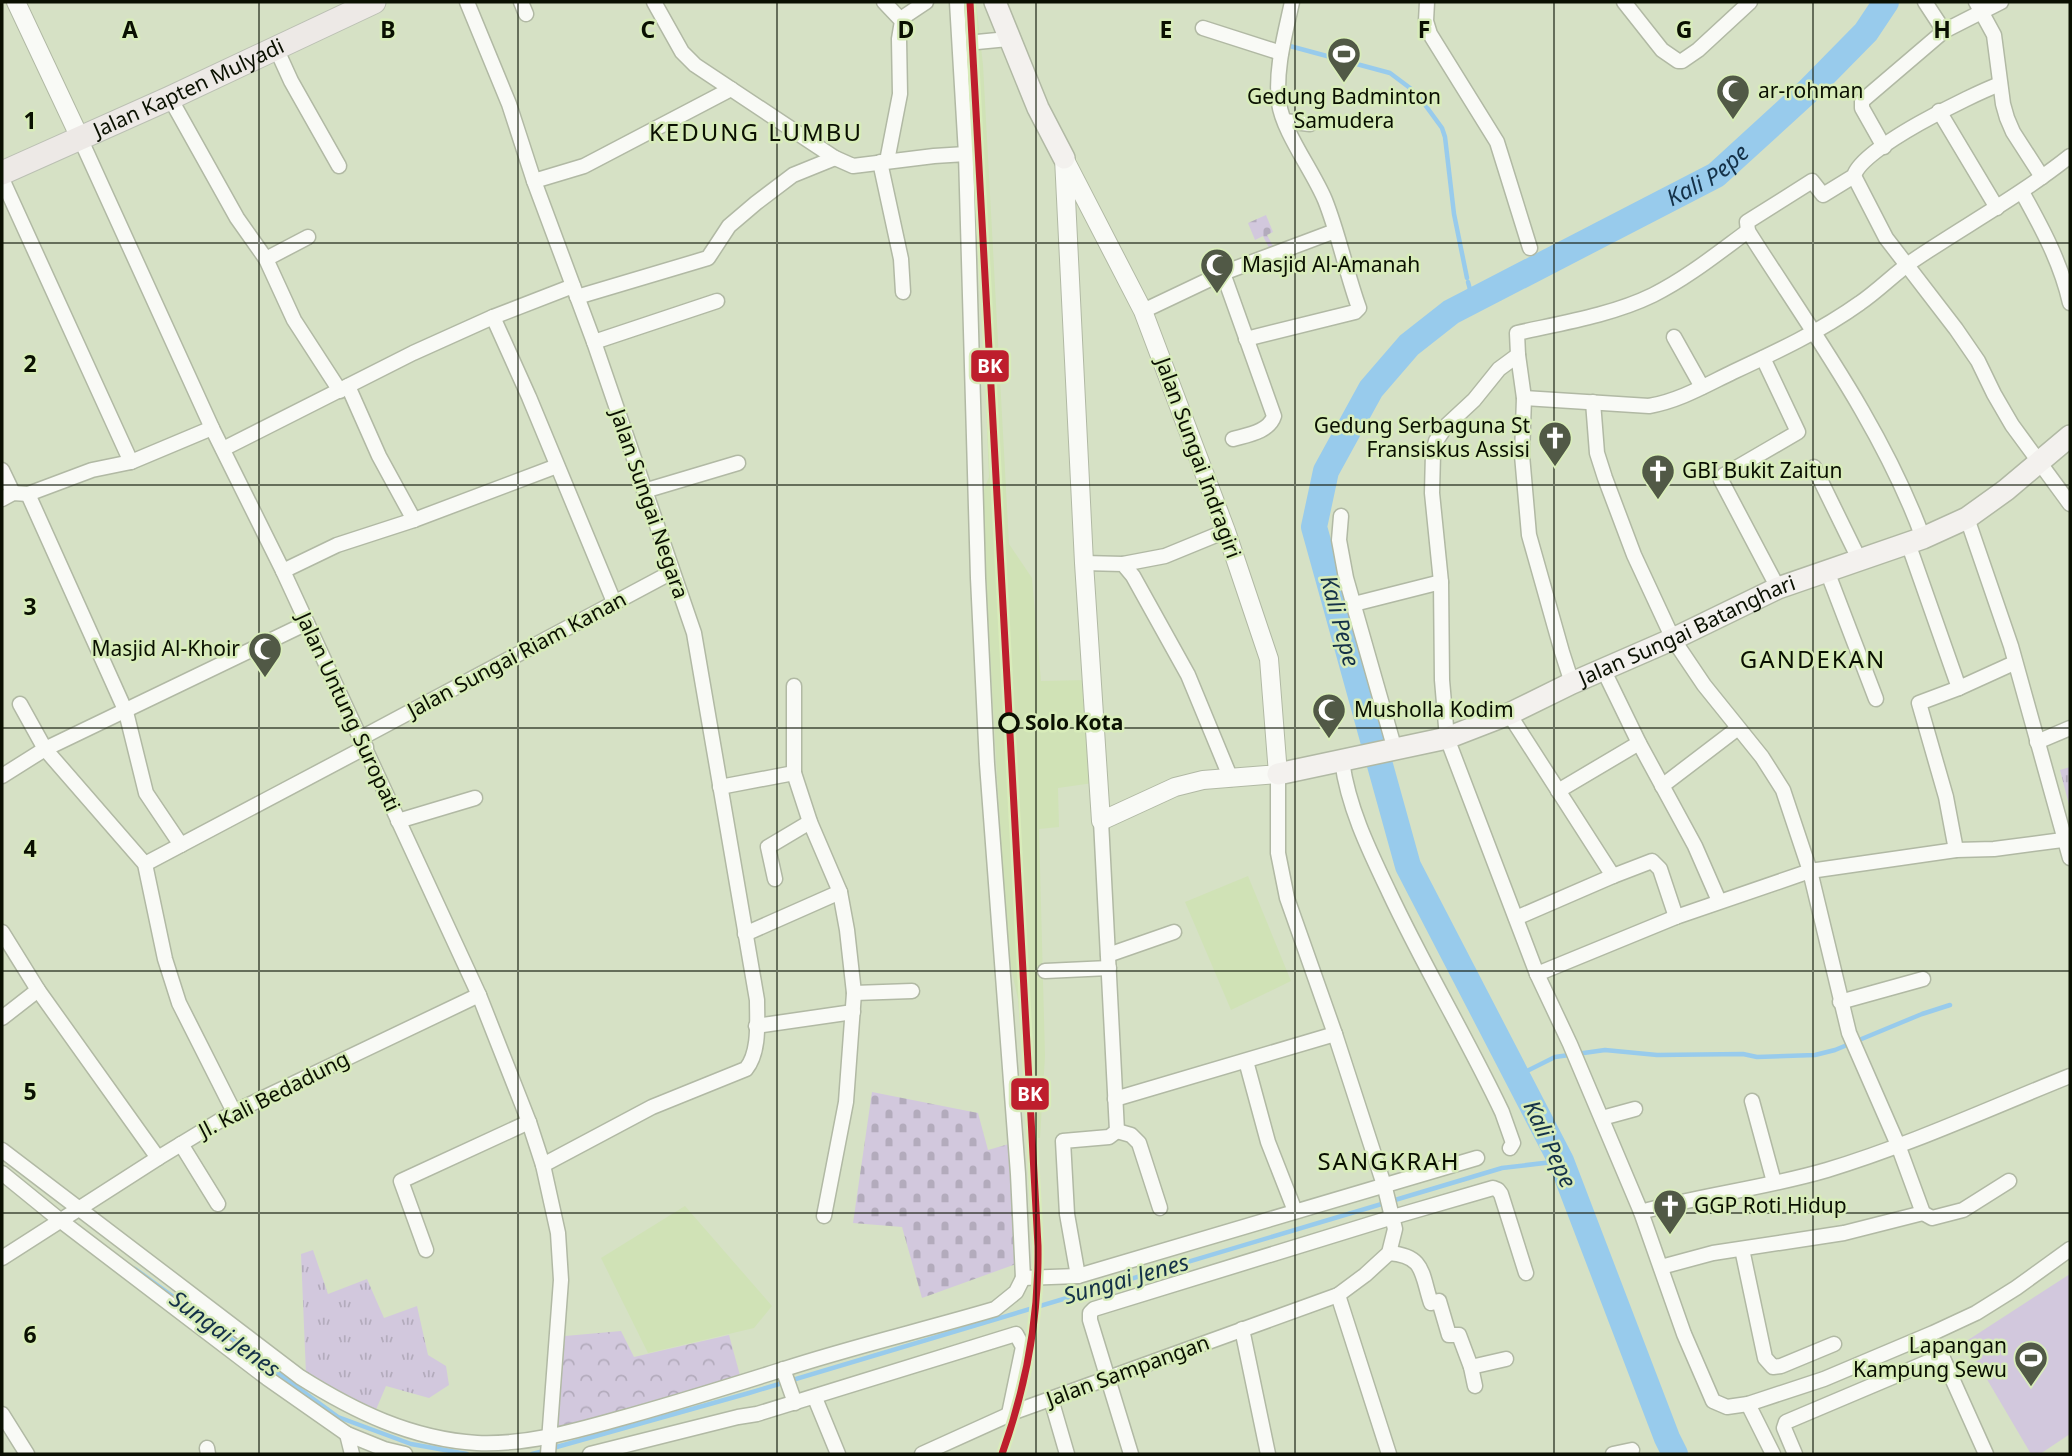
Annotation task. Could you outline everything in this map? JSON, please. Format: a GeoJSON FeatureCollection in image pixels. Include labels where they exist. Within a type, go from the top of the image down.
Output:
{"type":"FeatureCollection","features":[{"type":"Feature","properties":{"kind":"main road","name":"Jalan Kapten Mulyadi"},"geometry":{"type":"LineString","coordinates":[[2,173],[276,48],[350,7],[374,2]]}},
{"type":"Feature","properties":{"kind":"main road"},"geometry":{"type":"LineString","coordinates":[[995,2],[1038,108],[1064,158]]}},
{"type":"Feature","properties":{"kind":"main road","name":"Jalan Sungai Batanghari"},"geometry":{"type":"LineString","coordinates":[[1278,774],[1447,738],[1509,714],[1777,588],[1916,540],[1967,518],[2006,490],[2070,436]]}},
{"type":"Feature","properties":{"kind":"street","name":"Jalan Untung Suropati"},"geometry":{"type":"LineString","coordinates":[[16,2],[212,428],[283,571],[479,995],[529,1122],[543,1165],[558,1233],[561,1280],[549,1443]]}},
{"type":"Feature","properties":{"kind":"street","name":"Jalan Sungai Negara"},"geometry":{"type":"LineString","coordinates":[[467,2],[509,104],[534,181],[594,342],[696,644],[744,934],[754,974],[757,1026],[752,1057],[746,1069],[652,1107],[543,1165]]}},
{"type":"Feature","properties":{"kind":"street"},"geometry":{"type":"LineString","coordinates":[[654,2],[688,58],[835,158],[853,166],[966,154]]}},
{"type":"Feature","properties":{"kind":"street"},"geometry":{"type":"LineString","coordinates":[[884,2],[902,19]]}},
{"type":"Feature","properties":{"kind":"street"},"geometry":{"type":"LineString","coordinates":[[903,292],[901,259],[884,162],[900,94],[899,39],[902,19],[926,2]]}},
{"type":"Feature","properties":{"kind":"street"},"geometry":{"type":"LineString","coordinates":[[2,1173],[71,1215],[335,1399],[382,1422],[445,1439],[478,1443],[549,1443],[996,1309],[1016,1292],[1023,1278],[1018,1174],[985,724],[978,578],[966,154],[957,2]]}},
{"type":"Feature","properties":{"kind":"street"},"geometry":{"type":"LineString","coordinates":[[1246,339],[1359,308],[1315,177],[1285,121],[1279,102],[1281,53],[1292,2]]}},
{"type":"Feature","properties":{"kind":"street"},"geometry":{"type":"LineString","coordinates":[[1418,2],[1428,2],[1426,21],[1430,34],[1489,127],[1501,151],[1530,248]]}},
{"type":"Feature","properties":{"kind":"street"},"geometry":{"type":"LineString","coordinates":[[1624,2],[1662,50],[1678,61],[1698,50],[1750,2]]}},
{"type":"Feature","properties":{"kind":"street"},"geometry":{"type":"LineString","coordinates":[[1925,2],[1944,31]]}},
{"type":"Feature","properties":{"kind":"street"},"geometry":{"type":"LineString","coordinates":[[1884,147],[1861,103],[1944,31],[1979,7],[2001,2]]}},
{"type":"Feature","properties":{"kind":"street"},"geometry":{"type":"LineString","coordinates":[[1979,7],[1994,35],[2003,104],[2013,132],[2042,177]]}},
{"type":"Feature","properties":{"kind":"street"},"geometry":{"type":"LineString","coordinates":[[1203,28],[1281,53]]}},
{"type":"Feature","properties":{"kind":"street"},"geometry":{"type":"LineString","coordinates":[[976,43],[1008,39]]}},
{"type":"Feature","properties":{"kind":"street"},"geometry":{"type":"LineString","coordinates":[[276,48],[291,81],[339,166]]}},
{"type":"Feature","properties":{"kind":"street"},"geometry":{"type":"LineString","coordinates":[[1959,688],[1916,540],[1913,508],[1879,442],[1748,231],[1748,220],[1812,181],[1824,195],[1854,176],[1856,169],[1884,147],[1939,111],[1972,94],[2000,84]]}},
{"type":"Feature","properties":{"kind":"street"},"geometry":{"type":"LineString","coordinates":[[534,181],[583,166],[731,89]]}},
{"type":"Feature","properties":{"kind":"street"},"geometry":{"type":"LineString","coordinates":[[170,98],[237,218],[266,259],[294,320],[344,389],[414,520]]}},
{"type":"Feature","properties":{"kind":"street"},"geometry":{"type":"LineString","coordinates":[[1939,111],[1997,208]]}},
{"type":"Feature","properties":{"kind":"street"},"geometry":{"type":"LineString","coordinates":[[1285,121],[1310,124]]}},
{"type":"Feature","properties":{"kind":"street"},"geometry":{"type":"LineString","coordinates":[[1524,398],[1649,406],[1702,387],[1812,332],[1860,303],[1907,265],[2022,192],[2070,156]]}},
{"type":"Feature","properties":{"kind":"street"},"geometry":{"type":"LineString","coordinates":[[223,449],[414,353],[493,317],[575,291],[708,258],[729,226],[756,203],[793,175],[835,158]]}},
{"type":"Feature","properties":{"kind":"street"},"geometry":{"type":"LineString","coordinates":[[1064,158],[1117,1131]]}},
{"type":"Feature","properties":{"kind":"street","name":"Jalan Sungai Indragiri"},"geometry":{"type":"LineString","coordinates":[[1064,158],[1143,311],[1226,531],[1269,659],[1278,774]]}},
{"type":"Feature","properties":{"kind":"street"},"geometry":{"type":"LineString","coordinates":[[1854,176],[1886,238],[1978,361],[2002,409],[2070,504]]}},
{"type":"Feature","properties":{"kind":"street"},"geometry":{"type":"LineString","coordinates":[[2,179],[131,462]]}},
{"type":"Feature","properties":{"kind":"street"},"geometry":{"type":"LineString","coordinates":[[2022,192],[2060,268],[2070,303]]}},
{"type":"Feature","properties":{"kind":"street"},"geometry":{"type":"LineString","coordinates":[[1143,311],[1223,273],[1335,231]]}},
{"type":"Feature","properties":{"kind":"street"},"geometry":{"type":"LineString","coordinates":[[1573,683],[1530,535],[1522,455],[1524,398],[1517,333],[1600,312],[1652,295],[1675,283],[1748,231]]}},
{"type":"Feature","properties":{"kind":"street"},"geometry":{"type":"LineString","coordinates":[[266,259],[308,237]]}},
{"type":"Feature","properties":{"kind":"street"},"geometry":{"type":"LineString","coordinates":[[1223,273],[1273,420],[1265,428],[1233,439]]}},
{"type":"Feature","properties":{"kind":"street"},"geometry":{"type":"LineString","coordinates":[[594,342],[717,301]]}},
{"type":"Feature","properties":{"kind":"street"},"geometry":{"type":"LineString","coordinates":[[493,317],[614,602]]}},
{"type":"Feature","properties":{"kind":"street"},"geometry":{"type":"LineString","coordinates":[[1674,337],[1702,387]]}},
{"type":"Feature","properties":{"kind":"street"},"geometry":{"type":"LineString","coordinates":[[1518,355],[1499,369],[1474,400],[1446,426],[1436,441],[1433,453],[1432,493],[1441,582],[1447,738],[1537,974],[1578,1060],[1641,1212],[1684,1334],[1713,1401],[1727,1407],[1748,1404],[1824,1379],[1976,1313],[2070,1249]]}},
{"type":"Feature","properties":{"kind":"street"},"geometry":{"type":"LineString","coordinates":[[1763,358],[1798,432],[1762,451],[1724,475],[1721,480],[1777,588]]}},
{"type":"Feature","properties":{"kind":"street"},"geometry":{"type":"LineString","coordinates":[[1593,402],[1597,453],[1605,478],[1634,555],[1673,639],[1704,685],[1762,757],[1783,790],[1810,871],[1849,1033],[1898,1145],[1923,1213],[1932,1218],[1963,1210],[2009,1181]]}},
{"type":"Feature","properties":{"kind":"street"},"geometry":{"type":"LineString","coordinates":[[14,495],[92,470],[131,462],[212,428]]}},
{"type":"Feature","properties":{"kind":"street"},"geometry":{"type":"LineString","coordinates":[[645,491],[738,463]]}},
{"type":"Feature","properties":{"kind":"street"},"geometry":{"type":"LineString","coordinates":[[283,571],[337,545],[414,520],[557,466]]}},
{"type":"Feature","properties":{"kind":"street"},"geometry":{"type":"LineString","coordinates":[[1814,467],[1859,559]]}},
{"type":"Feature","properties":{"kind":"street"},"geometry":{"type":"LineString","coordinates":[[2,470],[127,712],[143,786],[181,845]]}},
{"type":"Feature","properties":{"kind":"street"},"geometry":{"type":"LineString","coordinates":[[1341,516],[1339,540],[1391,750]]}},
{"type":"Feature","properties":{"kind":"street"},"geometry":{"type":"LineString","coordinates":[[1967,518],[2011,646],[2037,742],[2068,839],[2070,858]]}},
{"type":"Feature","properties":{"kind":"street"},"geometry":{"type":"LineString","coordinates":[[1084,563],[1123,564],[1165,556],[1226,531]]}},
{"type":"Feature","properties":{"kind":"street"},"geometry":{"type":"LineString","coordinates":[[1123,564],[1144,593],[1188,675],[1231,779]]}},
{"type":"Feature","properties":{"kind":"street"},"geometry":{"type":"LineString","coordinates":[[1827,570],[1876,699]]}},
{"type":"Feature","properties":{"kind":"street","name":"Jalan Sungai Riam Kanan"},"geometry":{"type":"LineString","coordinates":[[145,864],[672,572]]}},
{"type":"Feature","properties":{"kind":"street"},"geometry":{"type":"LineString","coordinates":[[1354,604],[1441,582]]}},
{"type":"Feature","properties":{"kind":"street"},"geometry":{"type":"LineString","coordinates":[[2,776],[45,749],[127,712],[307,623]]}},
{"type":"Feature","properties":{"kind":"street"},"geometry":{"type":"LineString","coordinates":[[1956,850],[1946,797],[1919,704],[1920,701],[1959,688],[2014,663]]}},
{"type":"Feature","properties":{"kind":"street"},"geometry":{"type":"LineString","coordinates":[[1603,669],[1639,743],[1695,846],[1719,901]]}},
{"type":"Feature","properties":{"kind":"street"},"geometry":{"type":"LineString","coordinates":[[794,685],[794,773],[810,822],[840,892],[853,993],[846,1102],[824,1216]]}},
{"type":"Feature","properties":{"kind":"street"},"geometry":{"type":"LineString","coordinates":[[20,704],[45,749],[145,864],[164,959],[179,1003],[234,1112]]}},
{"type":"Feature","properties":{"kind":"street"},"geometry":{"type":"LineString","coordinates":[[1509,714],[1613,876]]}},
{"type":"Feature","properties":{"kind":"street"},"geometry":{"type":"LineString","coordinates":[[1662,786],[1738,728]]}},
{"type":"Feature","properties":{"kind":"street"},"geometry":{"type":"LineString","coordinates":[[2037,742],[2070,728]]}},
{"type":"Feature","properties":{"kind":"street"},"geometry":{"type":"LineString","coordinates":[[1558,790],[1639,743]]}},
{"type":"Feature","properties":{"kind":"street"},"geometry":{"type":"LineString","coordinates":[[1346,760],[1351,802],[1372,856],[1415,947],[1502,1112],[1512,1134],[1513,1143],[1510,1148]]}},
{"type":"Feature","properties":{"kind":"street"},"geometry":{"type":"LineString","coordinates":[[720,787],[794,773]]}},
{"type":"Feature","properties":{"kind":"street"},"geometry":{"type":"LineString","coordinates":[[1101,821],[1175,787],[1203,780],[1278,774],[1278,853],[1287,898],[1385,1186],[1395,1229],[1389,1253],[1405,1254],[1419,1265],[1431,1303],[1439,1301],[1449,1335],[1459,1335],[1475,1387]]}},
{"type":"Feature","properties":{"kind":"street"},"geometry":{"type":"LineString","coordinates":[[1098,792],[1130,807]]}},
{"type":"Feature","properties":{"kind":"street"},"geometry":{"type":"LineString","coordinates":[[398,821],[474,798]]}},
{"type":"Feature","properties":{"kind":"street"},"geometry":{"type":"LineString","coordinates":[[775,879],[768,847],[810,822]]}},
{"type":"Feature","properties":{"kind":"street"},"geometry":{"type":"LineString","coordinates":[[1537,974],[1676,917],[1810,871],[1956,850],[1994,849],[2068,839]]}},
{"type":"Feature","properties":{"kind":"street"},"geometry":{"type":"LineString","coordinates":[[1516,918],[1647,862],[1655,863],[1660,869],[1676,917]]}},
{"type":"Feature","properties":{"kind":"street"},"geometry":{"type":"LineString","coordinates":[[744,934],[840,892]]}},
{"type":"Feature","properties":{"kind":"street"},"geometry":{"type":"LineString","coordinates":[[2,932],[38,990],[158,1158]]}},
{"type":"Feature","properties":{"kind":"street"},"geometry":{"type":"LineString","coordinates":[[1045,971],[1109,961],[1174,932]]}},
{"type":"Feature","properties":{"kind":"street"},"geometry":{"type":"LineString","coordinates":[[1840,1002],[1923,979]]}},
{"type":"Feature","properties":{"kind":"street"},"geometry":{"type":"LineString","coordinates":[[2,1018],[38,990]]}},
{"type":"Feature","properties":{"kind":"street"},"geometry":{"type":"LineString","coordinates":[[853,993],[912,991]]}},
{"type":"Feature","properties":{"kind":"street","name":"Jl. Kali Bedadung"},"geometry":{"type":"LineString","coordinates":[[2,1258],[234,1112],[479,995]]}},
{"type":"Feature","properties":{"kind":"street"},"geometry":{"type":"LineString","coordinates":[[757,1026],[853,1012]]}},
{"type":"Feature","properties":{"kind":"street"},"geometry":{"type":"LineString","coordinates":[[1115,1099],[1335,1034]]}},
{"type":"Feature","properties":{"kind":"street"},"geometry":{"type":"LineString","coordinates":[[1246,1061],[1268,1142],[1295,1211]]}},
{"type":"Feature","properties":{"kind":"street"},"geometry":{"type":"LineString","coordinates":[[1641,1212],[1675,1202],[1831,1169],[2070,1076]]}},
{"type":"Feature","properties":{"kind":"street"},"geometry":{"type":"LineString","coordinates":[[1752,1101],[1774,1182]]}},
{"type":"Feature","properties":{"kind":"street"},"geometry":{"type":"LineString","coordinates":[[1602,1118],[1636,1109]]}},
{"type":"Feature","properties":{"kind":"street"},"geometry":{"type":"LineString","coordinates":[[426,1250],[401,1181],[529,1122]]}},
{"type":"Feature","properties":{"kind":"street"},"geometry":{"type":"LineString","coordinates":[[1078,1276],[1067,1214],[1063,1141],[1109,1138],[1117,1131]]}},
{"type":"Feature","properties":{"kind":"street"},"geometry":{"type":"LineString","coordinates":[[1117,1131],[1130,1135],[1139,1143],[1160,1208]]}},
{"type":"Feature","properties":{"kind":"street"},"geometry":{"type":"LineString","coordinates":[[181,1143],[218,1204]]}},
{"type":"Feature","properties":{"kind":"street"},"geometry":{"type":"LineString","coordinates":[[2,1150],[71,1215],[212,1335],[346,1434],[405,1454]]}},
{"type":"Feature","properties":{"kind":"street"},"geometry":{"type":"LineString","coordinates":[[1023,1278],[1078,1276],[1477,1158]]}},
{"type":"Feature","properties":{"kind":"street"},"geometry":{"type":"LineString","coordinates":[[1131,1454],[1090,1320],[1090,1313],[1094,1309],[1392,1214],[1493,1188],[1498,1190],[1526,1273]]}},
{"type":"Feature","properties":{"kind":"street"},"geometry":{"type":"LineString","coordinates":[[1661,1267],[1702,1255],[1835,1235],[1923,1213]]}},
{"type":"Feature","properties":{"kind":"street"},"geometry":{"type":"LineString","coordinates":[[1742,1249],[1765,1358],[1769,1364],[1773,1367],[1781,1366],[1835,1344]]}},
{"type":"Feature","properties":{"kind":"street","name":"Jalan Sampangan"},"geometry":{"type":"LineString","coordinates":[[922,1454],[1009,1414],[1338,1295],[1389,1253]]}},
{"type":"Feature","properties":{"kind":"street"},"geometry":{"type":"LineString","coordinates":[[1338,1295],[1389,1454]]}},
{"type":"Feature","properties":{"kind":"street"},"geometry":{"type":"LineString","coordinates":[[212,1335],[224,1320]]}},
{"type":"Feature","properties":{"kind":"street"},"geometry":{"type":"LineString","coordinates":[[1242,1329],[1268,1454]]}},
{"type":"Feature","properties":{"kind":"street"},"geometry":{"type":"LineString","coordinates":[[590,1454],[793,1396],[815,1398],[1016,1334],[1023,1347],[1009,1414]]}},
{"type":"Feature","properties":{"kind":"street"},"geometry":{"type":"LineString","coordinates":[[1796,1454],[1784,1428],[1786,1422],[1942,1356],[1983,1453]]}},
{"type":"Feature","properties":{"kind":"street"},"geometry":{"type":"LineString","coordinates":[[1471,1367],[1506,1359]]}},
{"type":"Feature","properties":{"kind":"street"},"geometry":{"type":"LineString","coordinates":[[784,1372],[793,1396]]}},
{"type":"Feature","properties":{"kind":"street"},"geometry":{"type":"LineString","coordinates":[[815,1398],[838,1454]]}},
{"type":"Feature","properties":{"kind":"street"},"geometry":{"type":"LineString","coordinates":[[1051,1399],[1067,1454]]}},
{"type":"Feature","properties":{"kind":"street"},"geometry":{"type":"LineString","coordinates":[[1748,1404],[1773,1454]]}},
{"type":"Feature","properties":{"kind":"street"},"geometry":{"type":"LineString","coordinates":[[2,1414],[27,1454]]}},
{"type":"Feature","properties":{"kind":"street"},"geometry":{"type":"LineString","coordinates":[[346,1434],[352,1454]]}},
{"type":"Feature","properties":{"kind":"street"},"geometry":{"type":"LineString","coordinates":[[1613,1454],[1632,1450]]}},
{"type":"Feature","properties":{"kind":"shaded area"},"geometry":{"type":"Polygon","coordinates":[[[964,2],[976,2],[983,65],[1009,544],[1032,578],[1041,681],[1088,680],[1093,783],[1058,788],[1059,827],[1039,829],[1045,1056],[1040,1138],[1029,1138],[1018,999],[1007,950],[981,497],[989,477],[973,95],[964,2]]]}},
{"type":"Feature","properties":{"kind":"shaded area"},"geometry":{"type":"Polygon","coordinates":[[[1248,876],[1291,981],[1231,1010],[1185,902],[1248,876]]]}},
{"type":"Feature","properties":{"kind":"shaded area"},"geometry":{"type":"Polygon","coordinates":[[[685,1206],[772,1306],[754,1328],[648,1353],[601,1258],[685,1206]]]}},
{"type":"Feature","properties":{"kind":"green space"},"geometry":{"type":"Polygon","coordinates":[[[1266,215],[1273,232],[1267,235],[1273,246],[1269,248],[1263,236],[1255,240],[1248,223],[1266,215]]]}},
{"type":"Feature","properties":{"kind":"green space"},"geometry":{"type":"Polygon","coordinates":[[[2070,767],[2070,809],[2060,770],[2070,767]]]}},
{"type":"Feature","properties":{"kind":"green space"},"geometry":{"type":"Polygon","coordinates":[[[872,1092],[978,1113],[988,1150],[1009,1144],[1016,1264],[922,1298],[902,1227],[853,1223],[872,1092]]]}},
{"type":"Feature","properties":{"kind":"green space"},"geometry":{"type":"Polygon","coordinates":[[[313,1250],[328,1294],[367,1279],[384,1318],[417,1306],[428,1355],[446,1366],[449,1385],[429,1398],[386,1386],[375,1412],[306,1374],[301,1254],[313,1250]]]}},
{"type":"Feature","properties":{"kind":"green space","name":"Lapangan Kampung Sewu"},"geometry":{"type":"Polygon","coordinates":[[[2070,1274],[2070,1434],[2040,1454],[2031,1454],[1965,1342],[2070,1274]]]}},
{"type":"Feature","properties":{"kind":"green space"},"geometry":{"type":"Polygon","coordinates":[[[621,1331],[634,1357],[729,1335],[741,1379],[557,1428],[565,1336],[621,1331]]]}},
{"type":"Feature","properties":{"kind":"waterway","name":"Kali Pepe"},"geometry":{"type":"LineString","coordinates":[[1675,1454],[1561,1161],[1408,866],[1314,527],[1326,471],[1371,389],[1409,345],[1451,312],[1716,175],[1807,92],[1866,32],[1886,2]]}},
{"type":"Feature","properties":{"kind":"waterway"},"geometry":{"type":"LineString","coordinates":[[1286,45],[1390,73],[1423,102],[1442,128],[1445,137],[1454,214],[1467,278]]}},
{"type":"Feature","properties":{"kind":"waterway","name":"Kali Pepe"},"geometry":{"type":"LineString","coordinates":[[1451,312],[1472,297],[1468,282]]}},
{"type":"Feature","properties":{"kind":"waterway"},"geometry":{"type":"LineString","coordinates":[[1517,1076],[1555,1057],[1605,1050],[1657,1055],[1815,1055],[1835,1050],[1950,1005]]}},
{"type":"Feature","properties":{"kind":"waterway","name":"Sungai Jenes"},"geometry":{"type":"LineString","coordinates":[[553,1448],[749,1393],[1502,1168],[1561,1161]]}},
{"type":"Feature","properties":{"kind":"waterway","name":"Sungai Jenes"},"geometry":{"type":"LineString","coordinates":[[135,1269],[338,1417],[411,1444],[467,1454]]}},
{"type":"Feature","properties":{"kind":"waterway","name":"Sungai Jenes"},"geometry":{"type":"LineString","coordinates":[[532,1454],[544,1451]]}},
{"type":"Feature","properties":{"kind":"transit line","name":"BK"},"geometry":{"type":"LineString","coordinates":[[970,2],[1038,1246],[1036,1299],[1029,1352],[1018,1403],[1002,1454]]}},
{"type":"Feature","properties":{"kind":"place","name":"Gedung Badminton Samudera"},"geometry":{"type":"Point","coordinates":[1344,84]}},
{"type":"Feature","properties":{"kind":"place","name":"ar-rohman"},"geometry":{"type":"Point","coordinates":[1733,121]}},
{"type":"Feature","properties":{"kind":"place","name":"Masjid Al-Amanah"},"geometry":{"type":"Point","coordinates":[1217,295]}},
{"type":"Feature","properties":{"kind":"place","name":"Gedung Serbaguna St Fransiskus Assisi"},"geometry":{"type":"Point","coordinates":[1555,468]}},
{"type":"Feature","properties":{"kind":"place","name":"GBI Bukit Zaitun"},"geometry":{"type":"Point","coordinates":[1658,501]}},
{"type":"Feature","properties":{"kind":"place","name":"Masjid Al-Khoir"},"geometry":{"type":"Point","coordinates":[265,679]}},
{"type":"Feature","properties":{"kind":"place","name":"Solo Kota"},"geometry":{"type":"Point","coordinates":[1009,723]}},
{"type":"Feature","properties":{"kind":"place","name":"Musholla Kodim"},"geometry":{"type":"Point","coordinates":[1329,740]}},
{"type":"Feature","properties":{"kind":"place","name":"GGP Roti Hidup"},"geometry":{"type":"Point","coordinates":[1670,1236]}},
{"type":"Feature","properties":{"kind":"place","name":"Lapangan Kampung Sewu"},"geometry":{"type":"Point","coordinates":[2031,1388]}},
{"type":"Feature","properties":{"kind":"district","name":"KEDUNG LUMBU"},"geometry":{"type":"Point","coordinates":[756,133]}},
{"type":"Feature","properties":{"kind":"district","name":"GANDEKAN"},"geometry":{"type":"Point","coordinates":[1813,660]}},
{"type":"Feature","properties":{"kind":"district","name":"SANGKRAH"},"geometry":{"type":"Point","coordinates":[1389,1162]}}]}
